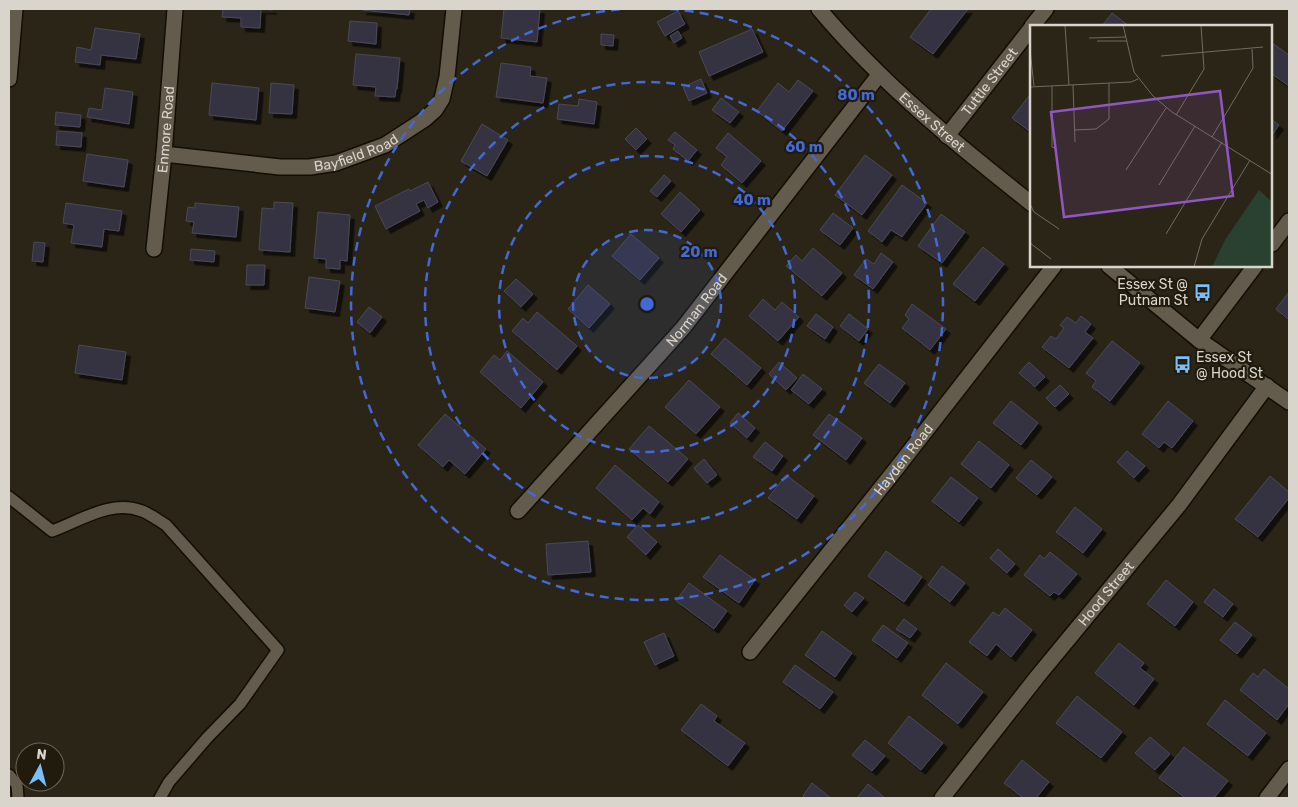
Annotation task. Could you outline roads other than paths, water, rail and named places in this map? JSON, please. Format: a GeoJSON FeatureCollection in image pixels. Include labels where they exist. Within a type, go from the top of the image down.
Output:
{"type":"FeatureCollection","features":[{"type":"Feature","properties":{"kind":"street"},"geometry":{"type":"LineString","coordinates":[[9,79],[15,9]]}},
{"type":"Feature","properties":{"kind":"street","name":"Enmore Road"},"geometry":{"type":"LineString","coordinates":[[154,250],[164,154],[175,9]]}},
{"type":"Feature","properties":{"kind":"street","name":"Bayfield Road"},"geometry":{"type":"LineString","coordinates":[[164,154],[280,167],[310,167],[336,163],[385,145],[425,119],[435,110],[440,102],[447,77],[454,9]]}},
{"type":"Feature","properties":{"kind":"street","name":"Essex Street"},"geometry":{"type":"LineString","coordinates":[[819,9],[879,75],[915,109],[1030,202]]}},
{"type":"Feature","properties":{"kind":"street","name":"Tuttle Street"},"geometry":{"type":"LineString","coordinates":[[1034,25],[1046,9]]}},
{"type":"Feature","properties":{"kind":"street","name":"Tuttle Street"},"geometry":{"type":"LineString","coordinates":[[947,136],[1030,30]]}},
{"type":"Feature","properties":{"kind":"street","name":"Norman Road"},"geometry":{"type":"LineString","coordinates":[[518,511],[683,328],[879,75]]}},
{"type":"Feature","properties":{"kind":"street"},"geometry":{"type":"LineString","coordinates":[[1273,243],[1289,221]]}},
{"type":"Feature","properties":{"kind":"street","name":"Hayden Road"},"geometry":{"type":"LineString","coordinates":[[750,652],[1052,268]]}},
{"type":"Feature","properties":{"kind":"street"},"geometry":{"type":"LineString","coordinates":[[1112,268],[1199,340],[1289,402]]}},
{"type":"Feature","properties":{"kind":"street"},"geometry":{"type":"LineString","coordinates":[[1199,340],[1253,268]]}},
{"type":"Feature","properties":{"kind":"street","name":"Hood Street"},"geometry":{"type":"LineString","coordinates":[[942,798],[1037,677],[1179,505],[1267,386]]}},
{"type":"Feature","properties":{"kind":"street"},"geometry":{"type":"LineString","coordinates":[[1267,798],[1289,769]]}},
{"type":"Feature","properties":{"kind":"lane"},"geometry":{"type":"LineString","coordinates":[[9,497],[52,531],[99,511],[122,506],[142,511],[166,525],[278,650],[240,704],[207,738],[169,782],[160,798]]}},
{"type":"Feature","properties":{"kind":"lane"},"geometry":{"type":"LineString","coordinates":[[9,776],[17,785],[18,798]]}},
{"type":"Feature","properties":{"kind":"place","name":"Essex St @ Putnam St"},"geometry":{"type":"Point","coordinates":[1202,292]}},
{"type":"Feature","properties":{"kind":"place","name":"Essex St @ Hood St"},"geometry":{"type":"Point","coordinates":[1182,365]}}]}
